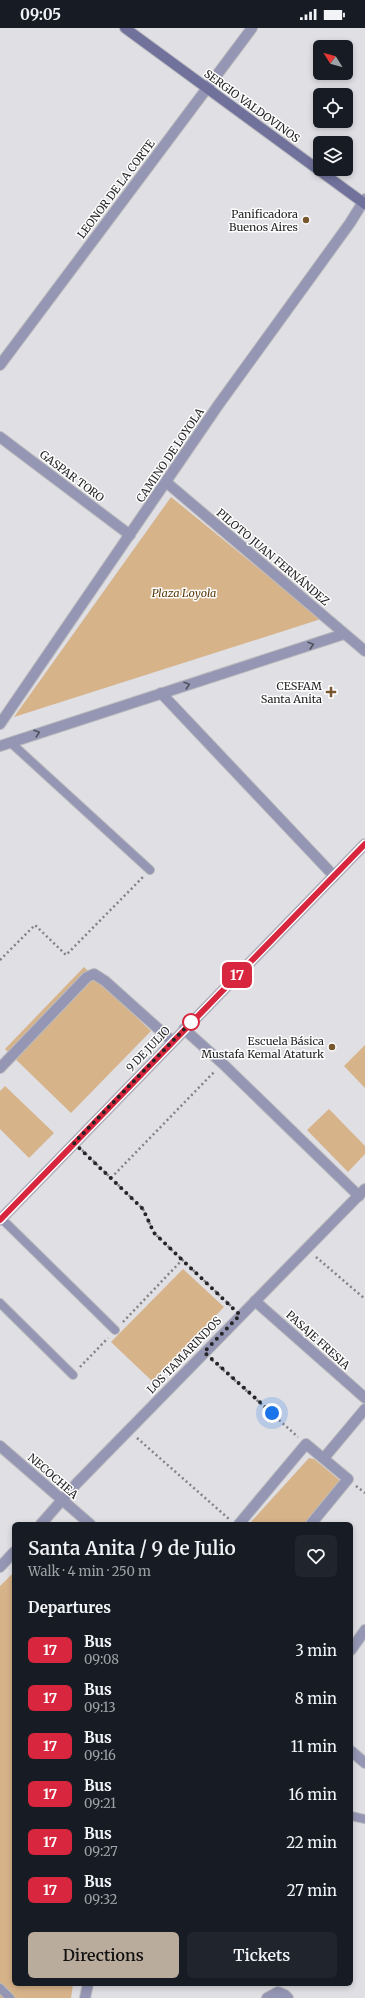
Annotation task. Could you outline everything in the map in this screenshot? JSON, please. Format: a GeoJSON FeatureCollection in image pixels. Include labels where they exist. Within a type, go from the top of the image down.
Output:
{"type":"FeatureCollection","features":[{"type":"Feature","properties":{"kind":"main road","name":"SERGIO VALDOVINOS"},"geometry":{"type":"LineString","coordinates":[[125,28],[365,202]]}},
{"type":"Feature","properties":{"kind":"street","name":"LEONOR DE LA CORTE"},"geometry":{"type":"LineString","coordinates":[[0,365],[252,28]]}},
{"type":"Feature","properties":{"kind":"street","name":"CAMINO DE LOYOLA"},"geometry":{"type":"LineString","coordinates":[[0,724],[224,398],[365,202]]}},
{"type":"Feature","properties":{"kind":"street","name":"GASPAR TORO"},"geometry":{"type":"LineString","coordinates":[[0,437],[130,535]]}},
{"type":"Feature","properties":{"kind":"street","name":"PILOTO JUAN FERNÁNDEZ"},"geometry":{"type":"LineString","coordinates":[[166,482],[365,652]]}},
{"type":"Feature","properties":{"kind":"street"},"geometry":{"type":"LineString","coordinates":[[0,746],[344,634]]}},
{"type":"Feature","properties":{"kind":"street"},"geometry":{"type":"LineString","coordinates":[[161,693],[334,876]]}},
{"type":"Feature","properties":{"kind":"street","name":"9 DE JULIO"},"geometry":{"type":"LineString","coordinates":[[1,1219],[365,844]]}},
{"type":"Feature","properties":{"kind":"street"},"geometry":{"type":"LineString","coordinates":[[0,1068],[87,977],[94,974],[105,981],[172,1042]]}},
{"type":"Feature","properties":{"kind":"street"},"geometry":{"type":"LineString","coordinates":[[184,1029],[222,1062],[362,1192]]}},
{"type":"Feature","properties":{"kind":"street","name":"LOS TAMARINDOS"},"geometry":{"type":"LineString","coordinates":[[43,1522],[127,1430],[362,1192]]}},
{"type":"Feature","properties":{"kind":"street","name":"PASAJE FRESIA"},"geometry":{"type":"LineString","coordinates":[[255,1301],[365,1398]]}},
{"type":"Feature","properties":{"kind":"street"},"geometry":{"type":"LineString","coordinates":[[324,1458],[365,1409]]}},
{"type":"Feature","properties":{"kind":"street"},"geometry":{"type":"LineString","coordinates":[[241,1522],[306,1444],[348,1479],[312,1522]]}},
{"type":"Feature","properties":{"kind":"street","name":"NECOCHEA"},"geometry":{"type":"LineString","coordinates":[[0,1446],[88,1522]]}},
{"type":"Feature","properties":{"kind":"street"},"geometry":{"type":"LineString","coordinates":[[0,1567],[12,1554]]}},
{"type":"Feature","properties":{"kind":"street"},"geometry":{"type":"LineString","coordinates":[[353,1647],[365,1630]]}},
{"type":"Feature","properties":{"kind":"street"},"geometry":{"type":"LineString","coordinates":[[353,1753],[365,1763]]}},
{"type":"Feature","properties":{"kind":"street"},"geometry":{"type":"LineString","coordinates":[[85,1998],[88,1986]]}},
{"type":"Feature","properties":{"kind":"street"},"geometry":{"type":"LineString","coordinates":[[268,1998],[278,1992],[285,1994],[288,1998]]}},
{"type":"Feature","properties":{"kind":"lane"},"geometry":{"type":"LineString","coordinates":[[10,742],[150,870]]}},
{"type":"Feature","properties":{"kind":"lane"},"geometry":{"type":"LineString","coordinates":[[1,1219],[115,1330]]}},
{"type":"Feature","properties":{"kind":"lane"},"geometry":{"type":"LineString","coordinates":[[0,1304],[73,1375]]}},
{"type":"Feature","properties":{"kind":"lane"},"geometry":{"type":"LineString","coordinates":[[353,1816],[365,1819]]}},
{"type":"Feature","properties":{"kind":"lane"},"geometry":{"type":"LineString","coordinates":[[0,1988],[10,1998]]}},
{"type":"Feature","properties":{"kind":"path"},"geometry":{"type":"LineString","coordinates":[[0,960],[35,925],[66,956],[150,870]]}},
{"type":"Feature","properties":{"kind":"path"},"geometry":{"type":"LineString","coordinates":[[111,1178],[222,1062]]}},
{"type":"Feature","properties":{"kind":"path"},"geometry":{"type":"LineString","coordinates":[[74,1143],[143,1209],[154,1233],[240,1315]]}},
{"type":"Feature","properties":{"kind":"path"},"geometry":{"type":"LineString","coordinates":[[306,1249],[365,1299]]}},
{"type":"Feature","properties":{"kind":"path"},"geometry":{"type":"LineString","coordinates":[[73,1375],[183,1260]]}},
{"type":"Feature","properties":{"kind":"path"},"geometry":{"type":"LineString","coordinates":[[204,1352],[306,1444]]}},
{"type":"Feature","properties":{"kind":"path"},"geometry":{"type":"LineString","coordinates":[[127,1430],[233,1522]]}},
{"type":"Feature","properties":{"kind":"green space","name":"Plaza Loyola"},"geometry":{"type":"Polygon","coordinates":[[[171,497],[321,619],[14,717],[171,497]]]}},
{"type":"Feature","properties":{"kind":"green space"},"geometry":{"type":"Polygon","coordinates":[[[84,967],[151,1031],[71,1113],[5,1049],[84,967]]]}},
{"type":"Feature","properties":{"kind":"green space"},"geometry":{"type":"Polygon","coordinates":[[[365,1045],[365,1088],[344,1066],[365,1045]]]}},
{"type":"Feature","properties":{"kind":"green space"},"geometry":{"type":"Polygon","coordinates":[[[5,1086],[54,1133],[29,1158],[0,1129],[0,1091],[5,1086]]]}},
{"type":"Feature","properties":{"kind":"green space"},"geometry":{"type":"Polygon","coordinates":[[[329,1109],[365,1146],[365,1154],[348,1172],[307,1130],[329,1109]]]}},
{"type":"Feature","properties":{"kind":"green space"},"geometry":{"type":"Polygon","coordinates":[[[183,1269],[224,1307],[152,1381],[111,1342],[183,1269]]]}},
{"type":"Feature","properties":{"kind":"green space"},"geometry":{"type":"Polygon","coordinates":[[[309,1458],[314,1459],[343,1483],[315,1522],[251,1522],[309,1458]]]}},
{"type":"Feature","properties":{"kind":"green space"},"geometry":{"type":"Polygon","coordinates":[[[12,1574],[12,1986],[73,1986],[71,1998],[0,1998],[0,1586],[12,1574]]]}},
{"type":"Feature","properties":{"kind":"bus line","name":"17"},"geometry":{"type":"LineString","coordinates":[[0,1220],[365,844]]}},
{"type":"Feature","properties":{"kind":"place","name":"Panificadora Buenos Aires"},"geometry":{"type":"Point","coordinates":[306,220]}},
{"type":"Feature","properties":{"kind":"place","name":"CESFAM Santa Anita"},"geometry":{"type":"Point","coordinates":[331,692]}},
{"type":"Feature","properties":{"kind":"place","name":"Escuela Básica Mustafa Kemal Ataturk"},"geometry":{"type":"Point","coordinates":[332,1047]}},
{"type":"Feature","properties":{"kind":"route"},"geometry":{"type":"LineString","coordinates":[[191,1022],[195,1018],[74,1143],[143,1209],[154,1233],[240,1315],[204,1352],[272,1413]]}}]}
